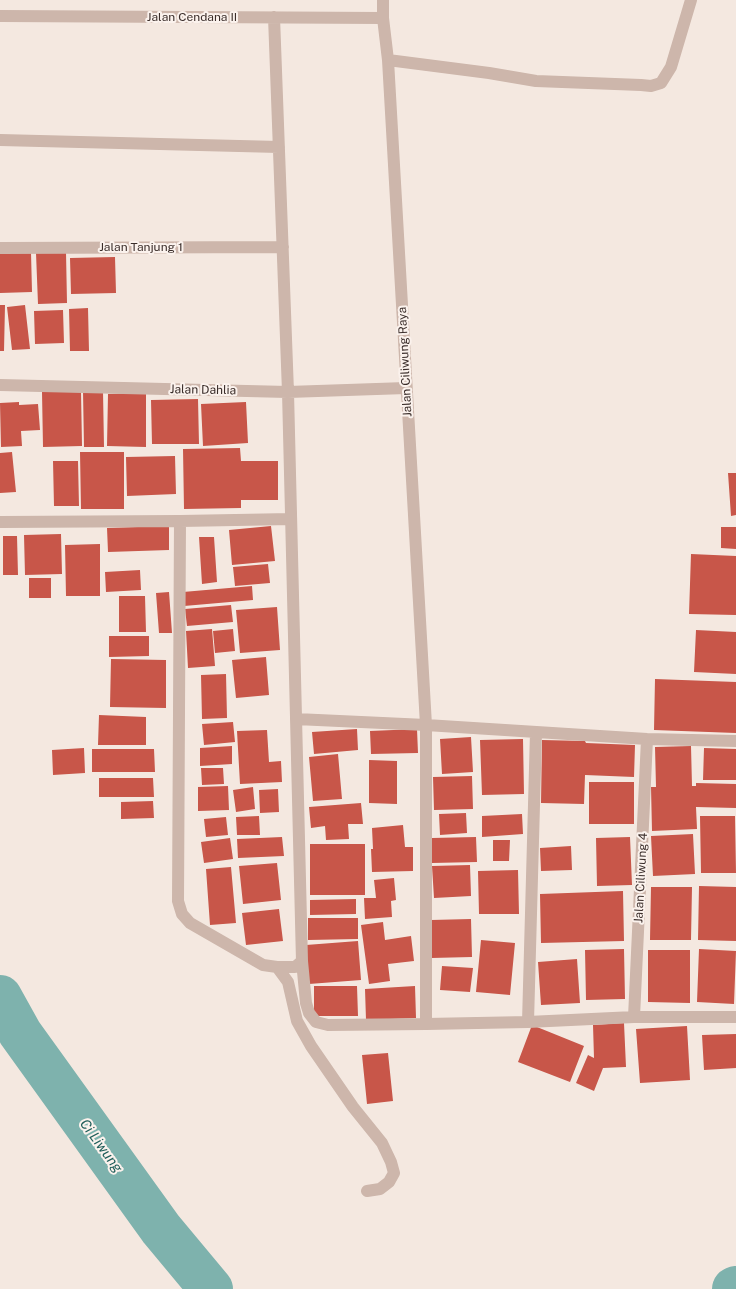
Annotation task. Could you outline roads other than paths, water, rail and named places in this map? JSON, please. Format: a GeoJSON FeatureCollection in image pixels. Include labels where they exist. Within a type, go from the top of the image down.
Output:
{"type":"FeatureCollection","features":[{"type":"Feature","properties":{"kind":"street","name":"Jalan Ciliwung Raya"},"geometry":{"type":"LineString","coordinates":[[383,0],[426,724],[426,1024]]}},
{"type":"Feature","properties":{"kind":"street"},"geometry":{"type":"LineString","coordinates":[[388,60],[536,81],[651,86],[661,83],[670,67],[691,0]]}},
{"type":"Feature","properties":{"kind":"street","name":"Jalan Cendana II"},"geometry":{"type":"LineString","coordinates":[[0,16],[383,18]]}},
{"type":"Feature","properties":{"kind":"street"},"geometry":{"type":"LineString","coordinates":[[274,17],[288,392],[302,961],[306,1003],[309,1013],[316,1022],[328,1025],[528,1022],[634,1017],[736,1017]]}},
{"type":"Feature","properties":{"kind":"street"},"geometry":{"type":"LineString","coordinates":[[0,140],[279,147]]}},
{"type":"Feature","properties":{"kind":"street","name":"Jalan Tanjung 1"},"geometry":{"type":"LineString","coordinates":[[0,248],[283,247]]}},
{"type":"Feature","properties":{"kind":"street","name":"Jalan Dahlia"},"geometry":{"type":"LineString","coordinates":[[0,385],[288,392],[406,388]]}},
{"type":"Feature","properties":{"kind":"street"},"geometry":{"type":"LineString","coordinates":[[0,522],[291,519]]}},
{"type":"Feature","properties":{"kind":"street"},"geometry":{"type":"LineString","coordinates":[[180,521],[178,901],[182,914],[190,923],[262,965],[296,967],[302,961]]}},
{"type":"Feature","properties":{"kind":"street"},"geometry":{"type":"LineString","coordinates":[[296,719],[426,724],[647,739],[736,741]]}},
{"type":"Feature","properties":{"kind":"street"},"geometry":{"type":"LineString","coordinates":[[528,1022],[536,732]]}},
{"type":"Feature","properties":{"kind":"street","name":"Jalan Ciliwung 4"},"geometry":{"type":"LineString","coordinates":[[634,1017],[647,739]]}},
{"type":"Feature","properties":{"kind":"street"},"geometry":{"type":"LineString","coordinates":[[276,967],[288,982],[297,1021],[311,1046],[382,1143],[392,1162],[394,1173],[389,1182],[380,1189],[366,1191]]}},
{"type":"Feature","properties":{"kind":"waterway","name":"Ci Liwung"},"geometry":{"type":"LineString","coordinates":[[0,997],[20,1033],[161,1229],[211,1289]]}}]}
